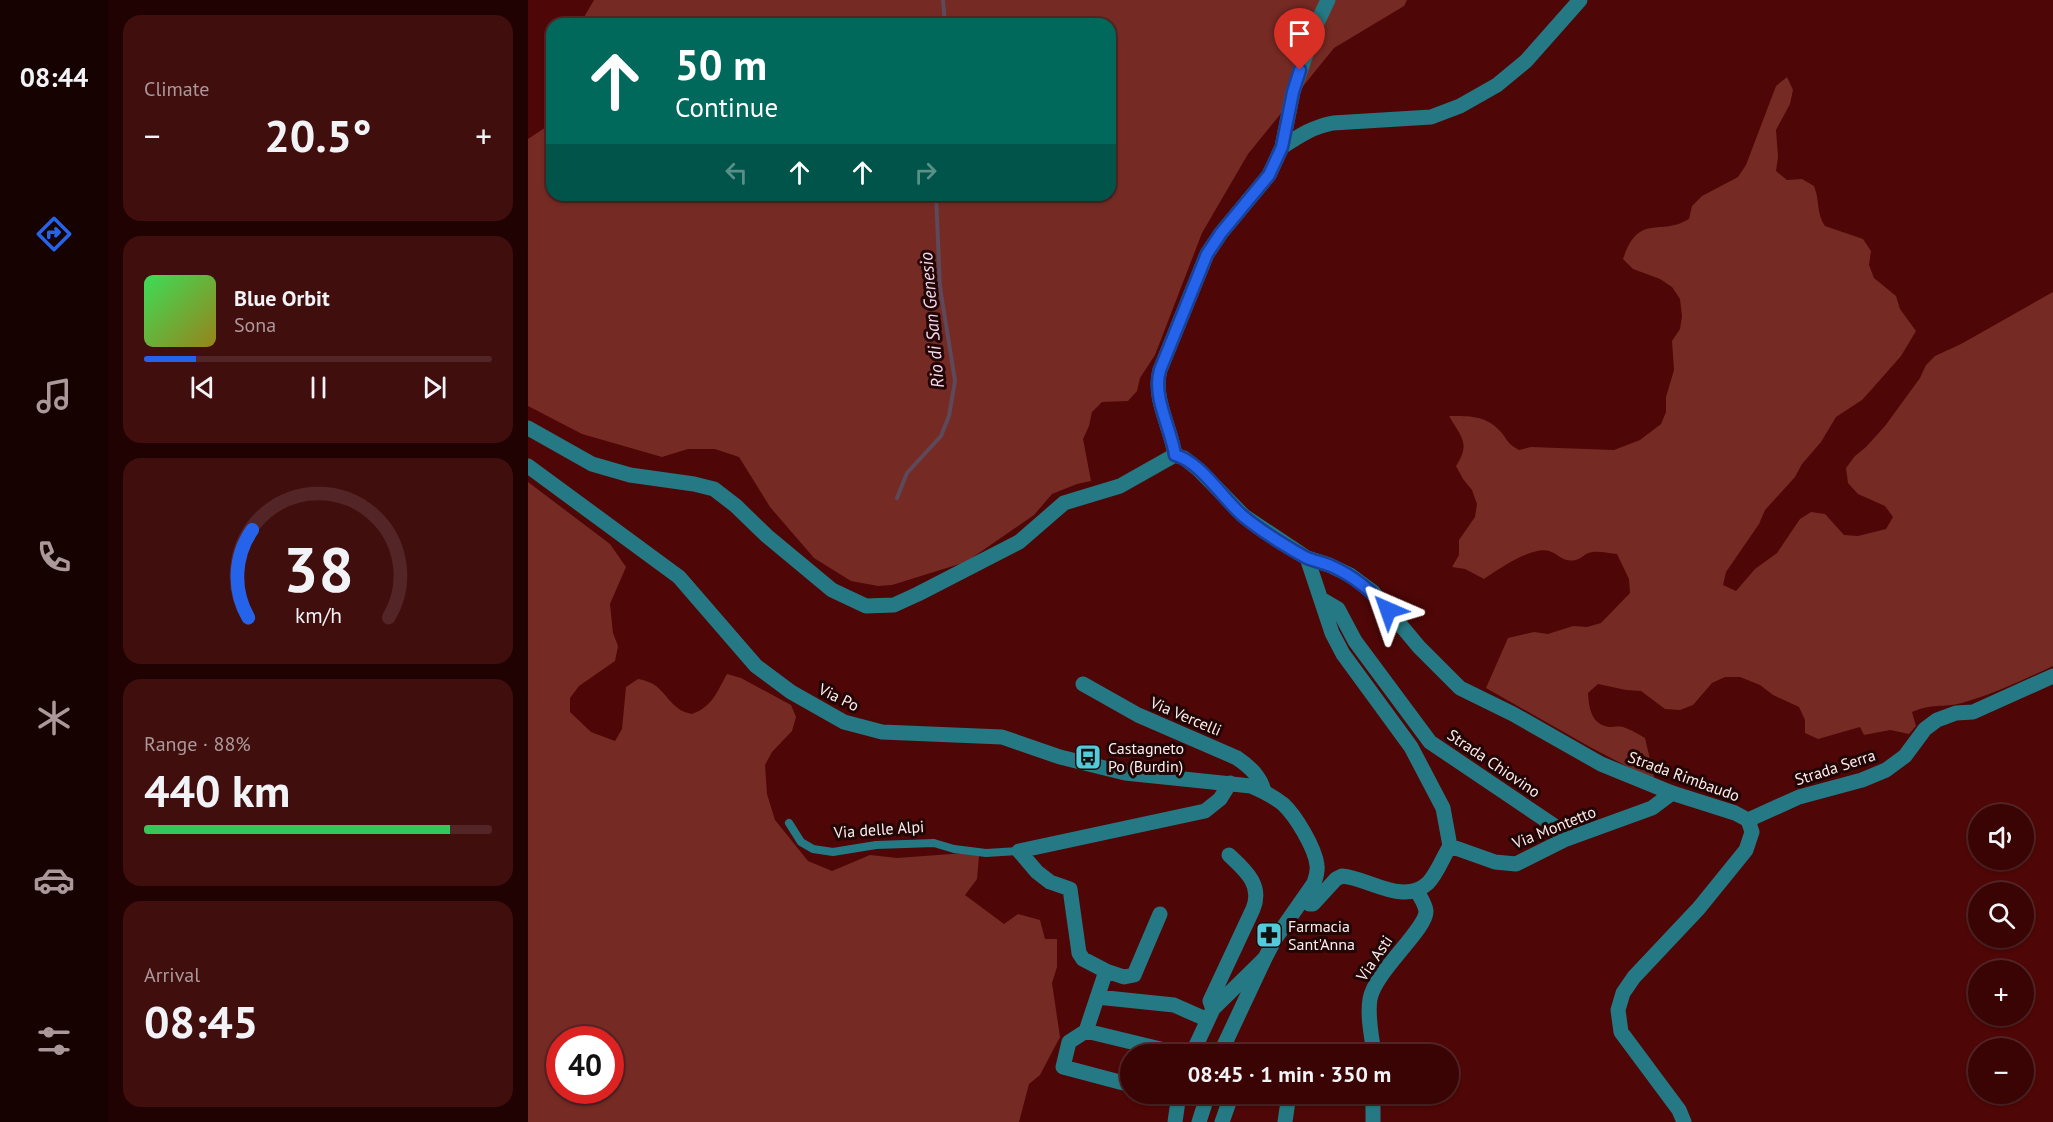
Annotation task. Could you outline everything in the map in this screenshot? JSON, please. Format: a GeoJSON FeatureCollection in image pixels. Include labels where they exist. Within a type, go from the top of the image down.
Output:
{"type":"FeatureCollection","features":[{"type":"Feature","properties":{"kind":"street"},"geometry":{"type":"LineString","coordinates":[[528,428],[592,464],[630,475],[714,489],[832,590],[866,606],[894,605],[1019,542],[1065,503],[1120,486],[1175,455],[1159,398],[1157,378],[1207,254],[1221,233],[1269,175],[1282,147],[1293,92],[1316,26],[1328,0]]}},
{"type":"Feature","properties":{"kind":"street"},"geometry":{"type":"LineString","coordinates":[[1282,147],[1317,126],[1332,123],[1431,117],[1460,106],[1497,85],[1526,61],[1580,0]]}},
{"type":"Feature","properties":{"kind":"street","name":"Strada Rimbaudo"},"geometry":{"type":"LineString","coordinates":[[1175,455],[1184,458],[1199,470],[1244,516],[1307,558],[1350,575],[1373,592],[1426,655],[1460,688],[1513,714],[1601,764],[1672,793],[1735,813],[1748,820],[1752,832],[1746,850],[1699,908],[1634,977],[1623,993],[1618,1010],[1621,1032],[1679,1110],[1684,1122]]}},
{"type":"Feature","properties":{"kind":"street","name":"Via Po"},"geometry":{"type":"LineString","coordinates":[[528,466],[679,577],[756,666],[791,692],[844,722],[882,732],[1002,737],[1060,757],[1125,773],[1230,783],[1257,788]]}},
{"type":"Feature","properties":{"kind":"street","name":"Strada Chiovino"},"geometry":{"type":"LineString","coordinates":[[1307,558],[1332,633],[1343,654],[1411,747],[1443,808],[1450,846]]}},
{"type":"Feature","properties":{"kind":"street","name":"Strada Chiovino"},"geometry":{"type":"LineString","coordinates":[[1321,599],[1338,609],[1355,641],[1430,742],[1554,825],[1564,840]]}},
{"type":"Feature","properties":{"kind":"street","name":"Strada Serra"},"geometry":{"type":"LineString","coordinates":[[1748,820],[1799,797],[1863,780],[1886,770],[1905,756],[1925,729],[1937,720],[1956,713],[1973,712],[2053,676]]}},
{"type":"Feature","properties":{"kind":"street","name":"Via Vercelli"},"geometry":{"type":"LineString","coordinates":[[1083,684],[1138,715],[1237,758],[1249,766],[1261,781],[1257,788]]}},
{"type":"Feature","properties":{"kind":"street","name":"Via delle Alpi"},"geometry":{"type":"LineString","coordinates":[[1019,851],[1205,811],[1220,799],[1230,783]]}},
{"type":"Feature","properties":{"kind":"street"},"geometry":{"type":"LineString","coordinates":[[1225,1044],[1275,939],[1304,900],[1314,884],[1317,873],[1317,862],[1296,820],[1283,805],[1257,788]]}},
{"type":"Feature","properties":{"kind":"street","name":"Via Montetto"},"geometry":{"type":"LineString","coordinates":[[1450,846],[1495,862],[1516,864],[1564,840],[1652,808],[1672,793]]}},
{"type":"Feature","properties":{"kind":"street"},"geometry":{"type":"LineString","coordinates":[[1304,900],[1312,904],[1341,876],[1401,893],[1416,890],[1429,882],[1450,846]]}},
{"type":"Feature","properties":{"kind":"street"},"geometry":{"type":"LineString","coordinates":[[1019,851],[1037,872],[1050,882],[1070,889],[1079,953],[1083,959],[1106,971],[1124,977],[1134,975],[1160,914]]}},
{"type":"Feature","properties":{"kind":"street"},"geometry":{"type":"LineString","coordinates":[[1211,1014],[1210,1001],[1257,897],[1252,880],[1229,855]]}},
{"type":"Feature","properties":{"kind":"street","name":"Via Asti"},"geometry":{"type":"LineString","coordinates":[[1373,1044],[1370,998],[1384,970],[1421,925],[1426,914],[1424,904],[1416,890]]}},
{"type":"Feature","properties":{"kind":"street"},"geometry":{"type":"LineString","coordinates":[[1197,1044],[1211,1014],[1265,958]]}},
{"type":"Feature","properties":{"kind":"street"},"geometry":{"type":"LineString","coordinates":[[1106,971],[1086,1031],[1069,1042],[1064,1067],[1120,1082]]}},
{"type":"Feature","properties":{"kind":"street"},"geometry":{"type":"LineString","coordinates":[[1097,997],[1174,1005],[1211,1014]]}},
{"type":"Feature","properties":{"kind":"street"},"geometry":{"type":"LineString","coordinates":[[1086,1031],[1140,1044]]}},
{"type":"Feature","properties":{"kind":"street"},"geometry":{"type":"LineString","coordinates":[[1174,1104],[1175,1122]]}},
{"type":"Feature","properties":{"kind":"street"},"geometry":{"type":"LineString","coordinates":[[1199,1122],[1205,1104]]}},
{"type":"Feature","properties":{"kind":"street"},"geometry":{"type":"LineString","coordinates":[[1222,1122],[1228,1104]]}},
{"type":"Feature","properties":{"kind":"street"},"geometry":{"type":"LineString","coordinates":[[1285,1122],[1288,1104]]}},
{"type":"Feature","properties":{"kind":"street"},"geometry":{"type":"LineString","coordinates":[[1373,1104],[1373,1122]]}},
{"type":"Feature","properties":{"kind":"lane","name":"Via delle Alpi"},"geometry":{"type":"LineString","coordinates":[[789,823],[801,842],[813,849],[833,852],[876,845],[934,843],[954,849],[986,853],[1019,851]]}},
{"type":"Feature","properties":{"kind":"shaded area"},"geometry":{"type":"Polygon","coordinates":[[[594,0],[1407,0],[1404,6],[1334,48],[1248,154],[1202,233],[1155,355],[1140,378],[1137,391],[1128,401],[1102,402],[1092,412],[1083,439],[1091,481],[1052,494],[1034,515],[966,562],[892,585],[878,586],[851,581],[814,558],[770,507],[739,457],[715,449],[688,449],[662,457],[582,434],[528,406],[528,139],[546,127],[546,201],[1116,201],[1116,18],[584,18],[594,0]]]}},
{"type":"Feature","properties":{"kind":"shaded area"},"geometry":{"type":"Polygon","coordinates":[[[1787,77],[1793,90],[1790,104],[1776,130],[1778,157],[1776,171],[1787,180],[1802,179],[1814,186],[1820,216],[1825,226],[1863,239],[1871,251],[1869,265],[1874,278],[1896,296],[1900,309],[1916,331],[1901,356],[1862,400],[1836,417],[1795,477],[1765,510],[1759,524],[1726,572],[1723,585],[1736,591],[1755,569],[1777,553],[1800,519],[1811,512],[1825,514],[1844,535],[1858,536],[1886,529],[1893,517],[1885,506],[1858,494],[1848,483],[1846,468],[1885,426],[1920,378],[1926,365],[1935,356],[1961,344],[2053,292],[2053,666],[1974,699],[1912,712],[1916,726],[1909,734],[1890,730],[1864,735],[1860,727],[1818,739],[1805,733],[1805,720],[1799,707],[1773,695],[1760,685],[1740,677],[1725,677],[1712,683],[1693,705],[1680,710],[1665,709],[1641,691],[1598,684],[1588,693],[1592,714],[1598,723],[1609,727],[1623,727],[1645,738],[1655,781],[1486,688],[1508,638],[1534,632],[1548,634],[1573,626],[1587,627],[1601,623],[1630,593],[1629,579],[1617,554],[1599,552],[1588,553],[1572,561],[1542,550],[1516,559],[1484,579],[1465,569],[1452,567],[1459,555],[1459,540],[1475,517],[1477,504],[1472,490],[1456,466],[1464,446],[1449,416],[1476,417],[1488,421],[1511,445],[1519,450],[1531,447],[1614,450],[1640,440],[1661,424],[1666,412],[1666,397],[1674,370],[1672,341],[1680,329],[1682,316],[1680,299],[1672,287],[1660,279],[1633,269],[1623,259],[1629,245],[1643,230],[1678,224],[1689,219],[1692,206],[1702,196],[1738,177],[1746,165],[1776,86],[1787,77]]]}},
{"type":"Feature","properties":{"kind":"shaded area"},"geometry":{"type":"Polygon","coordinates":[[[528,482],[610,544],[626,567],[610,604],[613,633],[618,646],[615,661],[579,686],[570,698],[570,712],[591,732],[615,741],[622,729],[626,687],[638,679],[657,687],[679,709],[692,714],[709,703],[727,674],[741,678],[791,705],[796,717],[792,731],[772,752],[765,765],[767,794],[775,820],[808,861],[832,871],[870,855],[897,858],[965,853],[979,856],[977,879],[965,895],[1004,924],[1018,914],[1040,920],[1045,939],[1057,939],[1057,967],[1052,983],[1060,1037],[1040,1075],[1029,1084],[1019,1122],[528,1122],[528,482]]]}},
{"type":"Feature","properties":{"kind":"waterway","name":"Rio di San Genesio"},"geometry":{"type":"LineString","coordinates":[[943,0],[944,18]]}},
{"type":"Feature","properties":{"kind":"waterway","name":"Rio di San Genesio"},"geometry":{"type":"LineString","coordinates":[[897,498],[907,473],[941,436],[949,416],[955,381],[940,287],[936,201]]}},
{"type":"Feature","properties":{"kind":"place","name":"Castagneto Po (Burdin)"},"geometry":{"type":"Point","coordinates":[1088,757]}},
{"type":"Feature","properties":{"kind":"place","name":"Farmacia Sant'Anna"},"geometry":{"type":"Point","coordinates":[1269,935]}},
{"type":"Feature","properties":{"kind":"route"},"geometry":{"type":"LineString","coordinates":[[1300,70],[1293,92],[1282,147],[1269,175],[1221,233],[1207,254],[1157,378],[1159,398],[1175,455],[1184,458],[1199,470],[1244,516],[1307,558],[1350,575],[1373,592],[1388,610]]}}]}
